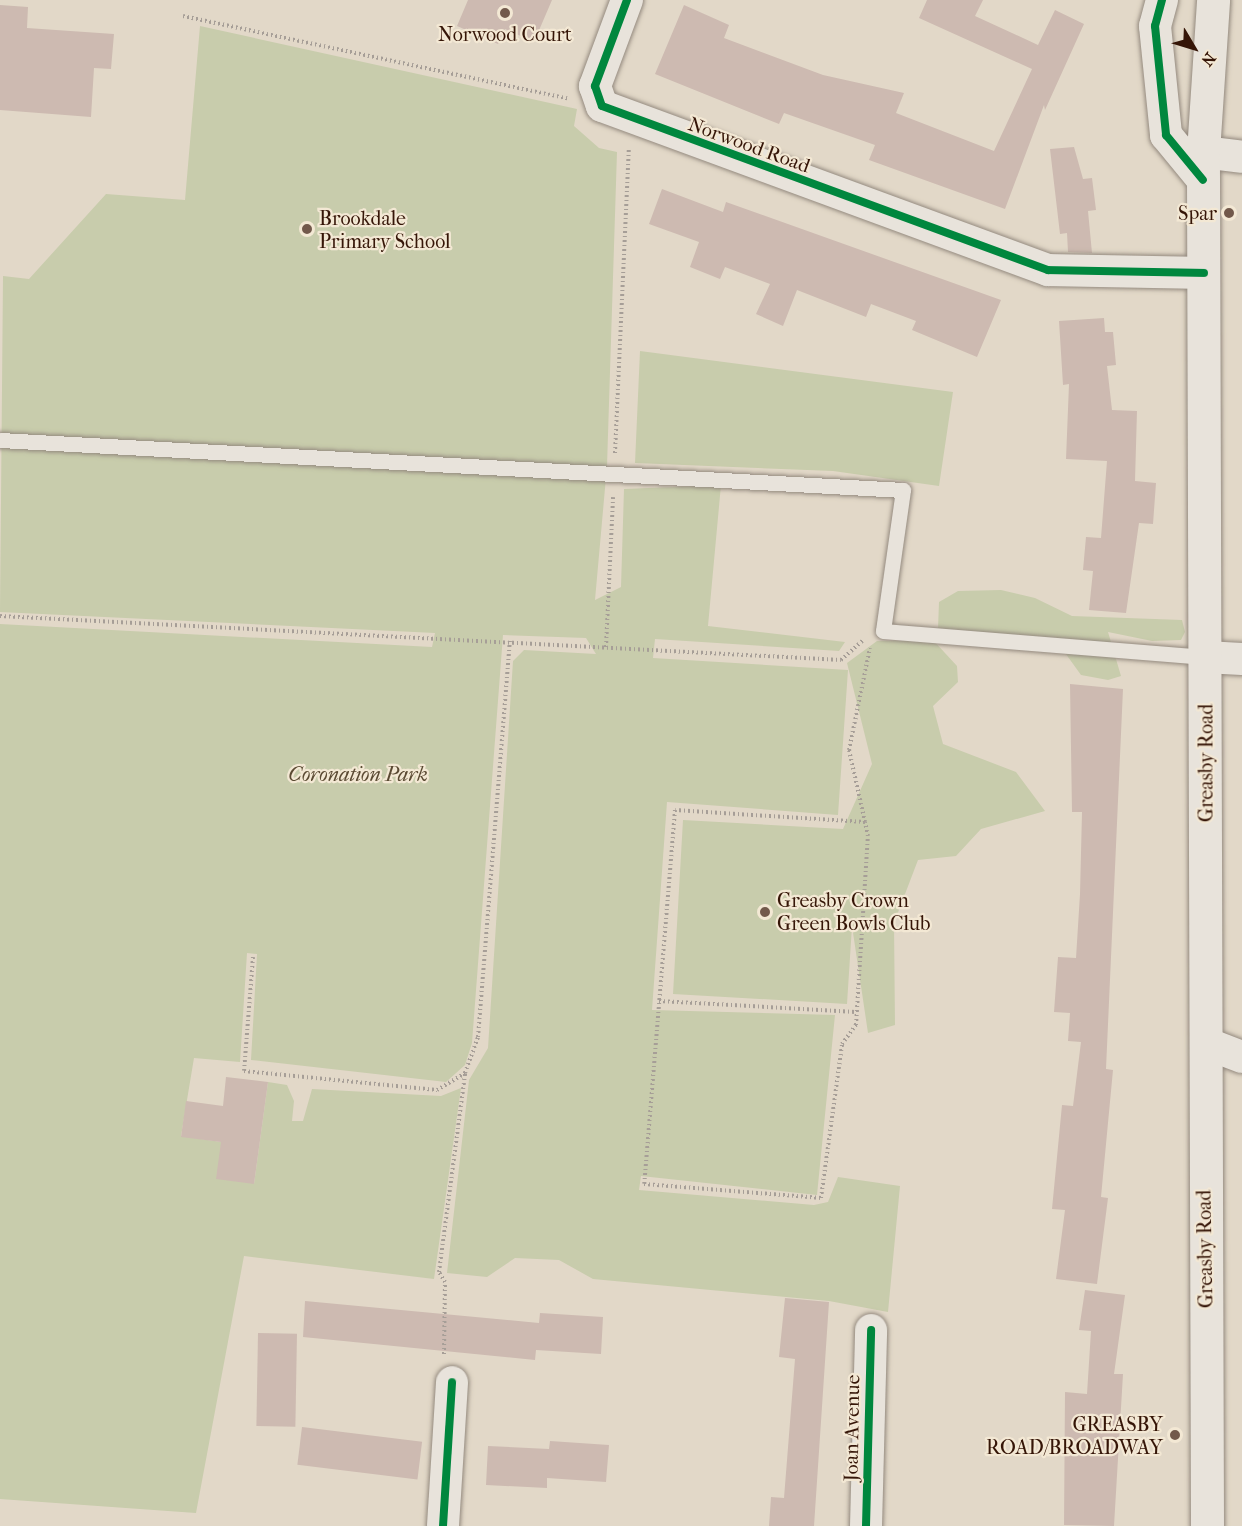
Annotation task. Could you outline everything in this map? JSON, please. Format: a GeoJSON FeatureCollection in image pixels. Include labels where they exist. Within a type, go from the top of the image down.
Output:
{"type":"FeatureCollection","features":[{"type":"Feature","properties":{"kind":"main road","name":"Greasby Road"},"geometry":{"type":"LineString","coordinates":[[1207,1526],[1203,1170],[1208,1044],[1203,166],[1213,0]]}},
{"type":"Feature","properties":{"kind":"street"},"geometry":{"type":"LineString","coordinates":[[600,101],[595,86],[627,0]]}},
{"type":"Feature","properties":{"kind":"street"},"geometry":{"type":"LineString","coordinates":[[1162,0],[1155,26],[1166,135],[1203,166],[1242,157]]}},
{"type":"Feature","properties":{"kind":"street","name":"Norwood Road"},"geometry":{"type":"LineString","coordinates":[[600,101],[630,118],[1048,270],[1204,273]]}},
{"type":"Feature","properties":{"kind":"street"},"geometry":{"type":"LineString","coordinates":[[1205,657],[1242,659]]}},
{"type":"Feature","properties":{"kind":"street"},"geometry":{"type":"LineString","coordinates":[[1208,1044],[1242,1057]]}},
{"type":"Feature","properties":{"kind":"street","name":"Joan Avenue"},"geometry":{"type":"LineString","coordinates":[[866,1526],[871,1330]]}},
{"type":"Feature","properties":{"kind":"street"},"geometry":{"type":"LineString","coordinates":[[444,1526],[452,1382]]}},
{"type":"Feature","properties":{"kind":"lane"},"geometry":{"type":"LineString","coordinates":[[0,440],[614,472],[903,490],[883,631],[1205,657]]}},
{"type":"Feature","properties":{"kind":"path"},"geometry":{"type":"LineString","coordinates":[[183,16],[582,102],[600,101]]}},
{"type":"Feature","properties":{"kind":"path"},"geometry":{"type":"LineString","coordinates":[[606,646],[630,118]]}},
{"type":"Feature","properties":{"kind":"path"},"geometry":{"type":"LineString","coordinates":[[0,616],[510,640],[841,660],[868,635],[883,631]]}},
{"type":"Feature","properties":{"kind":"path"},"geometry":{"type":"LineString","coordinates":[[865,822],[675,810],[644,1184],[810,1200],[821,1198],[826,1183],[842,1044],[855,1025],[856,1012],[865,822],[849,750],[871,645],[883,631]]}},
{"type":"Feature","properties":{"kind":"path"},"geometry":{"type":"LineString","coordinates":[[452,1382],[443,1373],[445,1282],[440,1272],[465,1073],[478,1036],[510,640]]}},
{"type":"Feature","properties":{"kind":"path"},"geometry":{"type":"LineString","coordinates":[[253,957],[244,1071],[437,1090],[465,1073]]}},
{"type":"Feature","properties":{"kind":"path"},"geometry":{"type":"LineString","coordinates":[[660,1001],[856,1012]]}},
{"type":"Feature","properties":{"kind":"green space","name":"Coronation Park"},"geometry":{"type":"Polygon","coordinates":[[[200,26],[577,109],[574,126],[599,148],[617,152],[607,466],[595,600],[621,587],[624,489],[721,485],[708,626],[845,642],[839,651],[655,639],[653,658],[848,670],[838,815],[667,802],[652,1010],[835,1015],[817,1195],[641,1176],[639,1190],[814,1205],[828,1202],[838,1177],[900,1186],[888,1312],[829,1301],[593,1279],[559,1260],[515,1258],[487,1277],[447,1273],[469,1080],[488,1048],[513,661],[524,650],[596,654],[586,638],[503,635],[472,1043],[465,1065],[446,1082],[251,1060],[257,954],[247,953],[240,1062],[194,1058],[181,1136],[221,1142],[254,1184],[268,1082],[287,1085],[294,1101],[292,1121],[303,1121],[312,1089],[441,1096],[461,1088],[434,1279],[244,1256],[196,1513],[0,1499],[0,624],[432,647],[435,633],[0,612],[3,276],[29,279],[106,194],[185,200],[200,26]]]}},
{"type":"Feature","properties":{"kind":"green space"},"geometry":{"type":"Polygon","coordinates":[[[640,351],[953,392],[939,486],[833,471],[635,463],[640,351]]]}},
{"type":"Feature","properties":{"kind":"green space"},"geometry":{"type":"Polygon","coordinates":[[[1001,590],[1035,598],[1072,616],[1182,620],[1185,632],[1181,640],[1152,641],[1108,632],[1121,676],[1108,680],[1081,675],[1063,650],[938,628],[939,602],[958,591],[1001,590]]]}},
{"type":"Feature","properties":{"kind":"green space"},"geometry":{"type":"Polygon","coordinates":[[[933,640],[957,666],[958,682],[933,706],[943,744],[1016,772],[1045,811],[981,829],[956,856],[918,860],[894,923],[895,1025],[868,1033],[852,926],[847,1004],[673,994],[683,820],[843,829],[872,764],[847,663],[877,641],[933,640]]]}},
{"type":"Feature","properties":{"kind":"building","name":"Norwood Court"},"geometry":{"type":"Polygon","coordinates":[[[468,0],[552,0],[534,42],[505,29],[498,44],[457,26],[468,0]]]}},
{"type":"Feature","properties":{"kind":"building"},"geometry":{"type":"Polygon","coordinates":[[[927,0],[983,0],[975,16],[1038,45],[1055,10],[1084,24],[1045,110],[1044,105],[1005,209],[869,160],[875,145],[784,113],[779,124],[655,74],[684,5],[729,25],[724,38],[823,75],[904,93],[896,113],[994,151],[1032,69],[919,18],[927,0]]]}},
{"type":"Feature","properties":{"kind":"building"},"geometry":{"type":"Polygon","coordinates":[[[0,5],[28,7],[27,28],[114,34],[111,69],[94,68],[91,117],[0,110],[0,5]]]}},
{"type":"Feature","properties":{"kind":"building"},"geometry":{"type":"Polygon","coordinates":[[[1074,147],[1083,179],[1092,178],[1096,210],[1088,211],[1092,253],[1068,252],[1067,233],[1060,234],[1050,149],[1074,147]]]}},
{"type":"Feature","properties":{"kind":"building"},"geometry":{"type":"Polygon","coordinates":[[[662,189],[723,212],[726,202],[1001,300],[977,357],[912,330],[916,321],[871,304],[866,317],[797,290],[783,326],[756,314],[770,284],[725,267],[720,279],[690,267],[699,242],[649,224],[662,189]]]}},
{"type":"Feature","properties":{"kind":"building"},"geometry":{"type":"Polygon","coordinates":[[[1104,318],[1105,332],[1113,332],[1116,365],[1107,366],[1112,410],[1137,411],[1135,481],[1156,483],[1153,524],[1139,523],[1126,613],[1089,610],[1093,571],[1083,570],[1086,537],[1101,538],[1107,461],[1066,459],[1069,384],[1063,385],[1059,321],[1104,318]]]}},
{"type":"Feature","properties":{"kind":"building"},"geometry":{"type":"Polygon","coordinates":[[[1070,684],[1123,689],[1106,1069],[1113,1070],[1101,1197],[1108,1198],[1097,1284],[1056,1279],[1065,1210],[1052,1209],[1062,1105],[1073,1106],[1081,1042],[1068,1041],[1070,1013],[1054,1012],[1058,957],[1076,958],[1080,894],[1082,812],[1072,812],[1070,684]]]}},
{"type":"Feature","properties":{"kind":"building"},"geometry":{"type":"Polygon","coordinates":[[[226,1077],[268,1082],[254,1184],[216,1179],[221,1142],[181,1137],[186,1101],[223,1106],[226,1077]]]}},
{"type":"Feature","properties":{"kind":"building"},"geometry":{"type":"Polygon","coordinates":[[[1085,1290],[1125,1295],[1114,1374],[1123,1374],[1114,1526],[1064,1525],[1065,1392],[1087,1394],[1091,1331],[1079,1330],[1085,1290]]]}},
{"type":"Feature","properties":{"kind":"building"},"geometry":{"type":"Polygon","coordinates":[[[785,1298],[829,1302],[814,1526],[769,1526],[771,1497],[784,1498],[795,1359],[779,1357],[785,1298]]]}},
{"type":"Feature","properties":{"kind":"building"},"geometry":{"type":"Polygon","coordinates":[[[305,1301],[539,1323],[540,1313],[603,1317],[601,1354],[536,1350],[535,1360],[303,1337],[305,1301]]]}},
{"type":"Feature","properties":{"kind":"building"},"geometry":{"type":"Polygon","coordinates":[[[258,1333],[297,1334],[295,1427],[256,1426],[258,1333]]]}},
{"type":"Feature","properties":{"kind":"building"},"geometry":{"type":"Polygon","coordinates":[[[302,1427],[422,1442],[417,1479],[297,1465],[302,1427]]]}},
{"type":"Feature","properties":{"kind":"building"},"geometry":{"type":"Polygon","coordinates":[[[550,1441],[609,1445],[606,1482],[547,1478],[547,1488],[486,1485],[488,1446],[549,1449],[550,1441]]]}},
{"type":"Feature","properties":{"kind":"cycle path"},"geometry":{"type":"LineString","coordinates":[[627,0],[595,86],[602,106],[1048,270],[1204,273]]}},
{"type":"Feature","properties":{"kind":"cycle path"},"geometry":{"type":"LineString","coordinates":[[1162,0],[1155,26],[1166,135],[1203,180]]}},
{"type":"Feature","properties":{"kind":"cycle path"},"geometry":{"type":"LineString","coordinates":[[866,1526],[871,1330]]}},
{"type":"Feature","properties":{"kind":"cycle path"},"geometry":{"type":"LineString","coordinates":[[443,1526],[452,1382]]}},
{"type":"Feature","properties":{"kind":"place","name":"Norwood Court"},"geometry":{"type":"Point","coordinates":[505,13]}},
{"type":"Feature","properties":{"kind":"place","name":"Spar"},"geometry":{"type":"Point","coordinates":[1229,213]}},
{"type":"Feature","properties":{"kind":"place","name":"Brookdale Primary School"},"geometry":{"type":"Point","coordinates":[307,229]}},
{"type":"Feature","properties":{"kind":"place","name":"Greasby Crown Green Bowls Club"},"geometry":{"type":"Point","coordinates":[765,912]}},
{"type":"Feature","properties":{"kind":"place","name":"GREASBY ROAD/BROADWAY"},"geometry":{"type":"Point","coordinates":[1175,1435]}}]}
